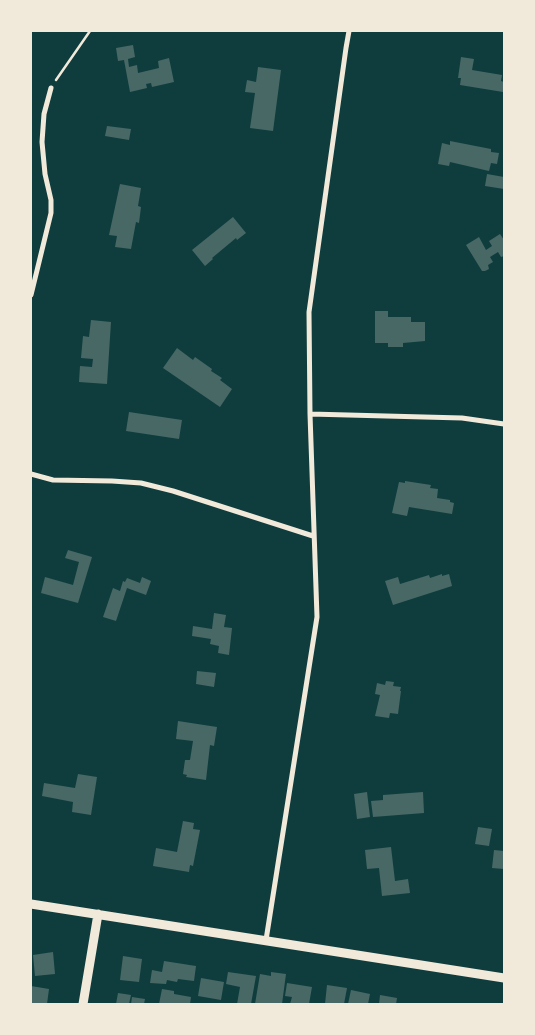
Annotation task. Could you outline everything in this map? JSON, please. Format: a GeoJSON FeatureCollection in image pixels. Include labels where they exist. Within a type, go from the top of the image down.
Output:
{"type":"FeatureCollection","features":[{"type":"Feature","properties":{"kind":"street"},"geometry":{"type":"LineString","coordinates":[[266,940],[317,616],[313,536],[309,312],[349,31]]}},
{"type":"Feature","properties":{"kind":"street"},"geometry":{"type":"LineString","coordinates":[[31,295],[51,213],[51,200],[45,174],[42,142],[44,114],[51,88]]}},
{"type":"Feature","properties":{"kind":"street"},"geometry":{"type":"LineString","coordinates":[[310,414],[462,418],[504,424]]}},
{"type":"Feature","properties":{"kind":"street"},"geometry":{"type":"LineString","coordinates":[[31,474],[54,480],[141,483],[173,491],[313,536]]}},
{"type":"Feature","properties":{"kind":"street"},"geometry":{"type":"LineString","coordinates":[[31,904],[504,978]]}},
{"type":"Feature","properties":{"kind":"street"},"geometry":{"type":"LineString","coordinates":[[83,1004],[98,914]]}},
{"type":"Feature","properties":{"kind":"path"},"geometry":{"type":"LineString","coordinates":[[51,88],[90,31]]}},
{"type":"Feature","properties":{"kind":"building"},"geometry":{"type":"Polygon","coordinates":[[[133,45],[135,57],[128,59],[129,67],[137,65],[138,73],[159,68],[158,61],[169,58],[174,82],[152,87],[151,83],[146,84],[147,88],[130,92],[124,60],[118,61],[116,48],[133,45]]]}},
{"type":"Feature","properties":{"kind":"building"},"geometry":{"type":"Polygon","coordinates":[[[461,57],[474,59],[472,70],[502,75],[501,81],[504,82],[503,92],[460,85],[461,78],[458,78],[461,57]]]}},
{"type":"Feature","properties":{"kind":"building"},"geometry":{"type":"Polygon","coordinates":[[[258,67],[281,70],[273,131],[250,128],[255,93],[245,92],[247,80],[256,82],[258,67]]]}},
{"type":"Feature","properties":{"kind":"building"},"geometry":{"type":"Polygon","coordinates":[[[107,126],[131,129],[129,140],[105,136],[107,126]]]}},
{"type":"Feature","properties":{"kind":"building"},"geometry":{"type":"Polygon","coordinates":[[[450,141],[491,149],[491,152],[499,153],[497,164],[491,163],[489,171],[450,162],[449,166],[438,164],[442,143],[450,145],[450,141]]]}},
{"type":"Feature","properties":{"kind":"building"},"geometry":{"type":"Polygon","coordinates":[[[487,174],[504,177],[504,189],[485,186],[487,174]]]}},
{"type":"Feature","properties":{"kind":"building"},"geometry":{"type":"Polygon","coordinates":[[[120,184],[141,188],[138,206],[141,207],[139,223],[136,222],[131,249],[115,247],[117,236],[109,235],[120,184]]]}},
{"type":"Feature","properties":{"kind":"building"},"geometry":{"type":"Polygon","coordinates":[[[233,217],[246,233],[237,240],[236,238],[205,266],[192,250],[233,217]]]}},
{"type":"Feature","properties":{"kind":"building"},"geometry":{"type":"Polygon","coordinates":[[[500,234],[504,240],[504,256],[501,257],[498,252],[490,257],[493,262],[488,265],[489,269],[482,271],[466,245],[479,237],[486,250],[492,246],[489,241],[500,234]]]}},
{"type":"Feature","properties":{"kind":"building"},"geometry":{"type":"Polygon","coordinates":[[[375,311],[388,311],[388,317],[411,317],[411,322],[425,322],[425,341],[403,343],[403,347],[388,347],[388,343],[375,343],[375,311]]]}},
{"type":"Feature","properties":{"kind":"building"},"geometry":{"type":"Polygon","coordinates":[[[91,320],[111,322],[107,384],[79,382],[80,366],[92,367],[93,359],[81,358],[83,336],[89,337],[91,320]]]}},
{"type":"Feature","properties":{"kind":"building"},"geometry":{"type":"Polygon","coordinates":[[[177,348],[193,360],[195,357],[212,369],[211,371],[222,378],[220,380],[232,389],[220,407],[163,368],[177,348]]]}},
{"type":"Feature","properties":{"kind":"building"},"geometry":{"type":"Polygon","coordinates":[[[129,412],[182,420],[179,439],[126,431],[129,412]]]}},
{"type":"Feature","properties":{"kind":"building"},"geometry":{"type":"Polygon","coordinates":[[[405,481],[431,485],[430,488],[438,489],[437,498],[450,500],[450,502],[454,503],[452,514],[409,507],[407,516],[392,513],[399,482],[405,483],[405,481]]]}},
{"type":"Feature","properties":{"kind":"building"},"geometry":{"type":"Polygon","coordinates":[[[68,550],[92,557],[78,603],[41,593],[45,577],[73,585],[79,562],[65,558],[68,550]]]}},
{"type":"Feature","properties":{"kind":"building"},"geometry":{"type":"Polygon","coordinates":[[[442,574],[442,576],[449,574],[452,586],[393,605],[385,581],[398,577],[400,584],[429,575],[430,578],[442,574]]]}},
{"type":"Feature","properties":{"kind":"building"},"geometry":{"type":"Polygon","coordinates":[[[142,577],[151,581],[146,595],[127,588],[116,621],[103,617],[113,588],[120,591],[123,581],[125,582],[127,578],[140,583],[142,577]]]}},
{"type":"Feature","properties":{"kind":"building"},"geometry":{"type":"Polygon","coordinates":[[[214,613],[226,615],[224,627],[232,628],[229,655],[218,653],[219,646],[210,644],[211,639],[192,636],[193,626],[212,629],[214,613]]]}},
{"type":"Feature","properties":{"kind":"building"},"geometry":{"type":"Polygon","coordinates":[[[197,671],[216,673],[214,687],[196,684],[197,671]]]}},
{"type":"Feature","properties":{"kind":"building"},"geometry":{"type":"Polygon","coordinates":[[[386,681],[394,682],[393,686],[401,687],[398,714],[390,713],[389,718],[375,716],[380,695],[375,694],[377,683],[385,685],[386,681]]]}},
{"type":"Feature","properties":{"kind":"building"},"geometry":{"type":"Polygon","coordinates":[[[178,721],[217,727],[214,746],[210,745],[206,780],[186,777],[187,775],[183,774],[185,760],[190,760],[193,741],[176,739],[178,721]]]}},
{"type":"Feature","properties":{"kind":"building"},"geometry":{"type":"Polygon","coordinates":[[[78,774],[97,777],[91,815],[72,812],[73,802],[42,796],[44,783],[75,788],[78,774]]]}},
{"type":"Feature","properties":{"kind":"building"},"geometry":{"type":"Polygon","coordinates":[[[367,792],[370,817],[357,819],[354,794],[367,792]]]}},
{"type":"Feature","properties":{"kind":"building"},"geometry":{"type":"Polygon","coordinates":[[[423,792],[424,813],[373,817],[371,801],[383,800],[383,795],[423,792]]]}},
{"type":"Feature","properties":{"kind":"building"},"geometry":{"type":"Polygon","coordinates":[[[183,821],[194,823],[193,829],[200,830],[193,866],[190,865],[189,872],[153,866],[156,848],[177,852],[183,821]]]}},
{"type":"Feature","properties":{"kind":"building"},"geometry":{"type":"Polygon","coordinates":[[[478,827],[492,829],[489,846],[475,844],[478,827]]]}},
{"type":"Feature","properties":{"kind":"building"},"geometry":{"type":"Polygon","coordinates":[[[391,847],[395,881],[408,879],[410,893],[382,896],[379,868],[367,869],[365,850],[391,847]]]}},
{"type":"Feature","properties":{"kind":"building"},"geometry":{"type":"Polygon","coordinates":[[[494,850],[504,851],[504,869],[492,868],[494,850]]]}},
{"type":"Feature","properties":{"kind":"building"},"geometry":{"type":"Polygon","coordinates":[[[53,952],[55,974],[35,976],[33,955],[53,952]]]}},
{"type":"Feature","properties":{"kind":"building"},"geometry":{"type":"Polygon","coordinates":[[[123,956],[142,959],[139,982],[120,980],[123,956]]]}},
{"type":"Feature","properties":{"kind":"building"},"geometry":{"type":"Polygon","coordinates":[[[164,961],[196,966],[194,981],[178,979],[177,982],[167,980],[166,984],[150,983],[152,970],[162,972],[164,961]]]}},
{"type":"Feature","properties":{"kind":"building"},"geometry":{"type":"Polygon","coordinates":[[[228,972],[256,976],[251,1004],[237,1004],[240,987],[226,984],[228,972]]]}},
{"type":"Feature","properties":{"kind":"building"},"geometry":{"type":"Polygon","coordinates":[[[271,972],[286,974],[282,1004],[255,1004],[260,974],[271,976],[271,972]]]}},
{"type":"Feature","properties":{"kind":"building"},"geometry":{"type":"Polygon","coordinates":[[[201,978],[224,982],[221,1000],[198,996],[201,978]]]}},
{"type":"Feature","properties":{"kind":"building"},"geometry":{"type":"Polygon","coordinates":[[[287,983],[312,987],[309,1004],[290,1004],[292,997],[285,996],[287,983]]]}},
{"type":"Feature","properties":{"kind":"building"},"geometry":{"type":"Polygon","coordinates":[[[327,985],[347,988],[344,1004],[325,1004],[327,985]]]}},
{"type":"Feature","properties":{"kind":"building"},"geometry":{"type":"Polygon","coordinates":[[[31,986],[49,989],[47,1004],[31,1004],[31,986]]]}},
{"type":"Feature","properties":{"kind":"building"},"geometry":{"type":"Polygon","coordinates":[[[162,989],[174,991],[174,994],[191,997],[190,1004],[159,1004],[162,989]]]}},
{"type":"Feature","properties":{"kind":"building"},"geometry":{"type":"Polygon","coordinates":[[[351,990],[370,994],[368,1004],[348,1004],[351,990]]]}},
{"type":"Feature","properties":{"kind":"building"},"geometry":{"type":"Polygon","coordinates":[[[118,993],[131,995],[129,1004],[116,1004],[118,993]]]}},
{"type":"Feature","properties":{"kind":"building"},"geometry":{"type":"Polygon","coordinates":[[[380,995],[397,998],[396,1004],[379,1004],[380,995]]]}},
{"type":"Feature","properties":{"kind":"building"},"geometry":{"type":"Polygon","coordinates":[[[132,997],[145,999],[144,1004],[131,1004],[132,997]]]}}]}
